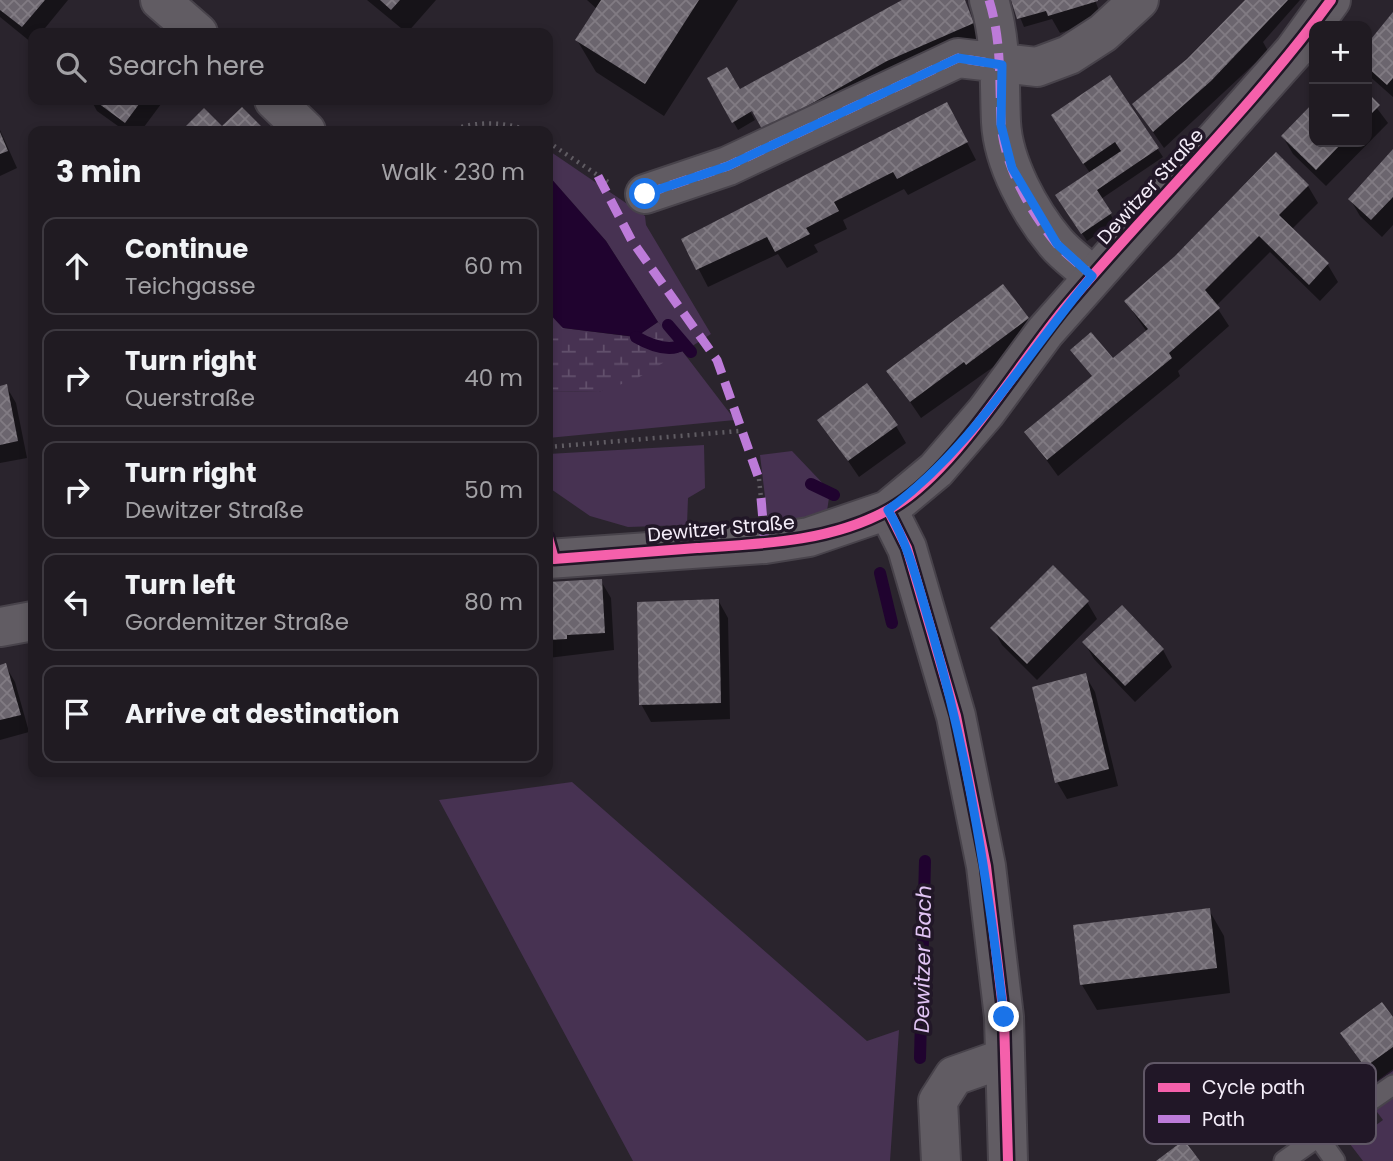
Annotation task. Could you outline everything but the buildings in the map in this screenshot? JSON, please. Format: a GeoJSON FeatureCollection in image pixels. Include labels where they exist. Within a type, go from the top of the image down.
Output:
{"type":"FeatureCollection","features":[{"type":"Feature","properties":{"kind":"street"},"geometry":{"type":"LineString","coordinates":[[160,0],[192,28]]}},
{"type":"Feature","properties":{"kind":"street"},"geometry":{"type":"LineString","coordinates":[[989,0],[998,29],[1002,65],[1001,125],[1012,168],[1057,244],[1092,276]]}},
{"type":"Feature","properties":{"kind":"street"},"geometry":{"type":"LineString","coordinates":[[645,194],[728,166],[958,58],[1037,67],[1069,55],[1103,33],[1139,0]]}},
{"type":"Feature","properties":{"kind":"street","name":"Dewitzer Straße"},"geometry":{"type":"LineString","coordinates":[[553,551],[787,541],[855,524],[888,510],[916,490],[945,461],[1092,276],[1294,51],[1331,0]]}},
{"type":"Feature","properties":{"kind":"street"},"geometry":{"type":"LineString","coordinates":[[279,105],[301,126]]}},
{"type":"Feature","properties":{"kind":"street"},"geometry":{"type":"LineString","coordinates":[[888,510],[907,548],[956,716],[986,866],[1004,1017],[1008,1161]]}},
{"type":"Feature","properties":{"kind":"street"},"geometry":{"type":"LineString","coordinates":[[0,627],[28,622]]}},
{"type":"Feature","properties":{"kind":"street"},"geometry":{"type":"LineString","coordinates":[[940,1161],[939,1101],[954,1076],[1005,1058]]}},
{"type":"Feature","properties":{"kind":"lane"},"geometry":{"type":"LineString","coordinates":[[1376,1097],[1393,1085]]}},
{"type":"Feature","properties":{"kind":"lane"},"geometry":{"type":"LineString","coordinates":[[1284,1161],[1308,1144]]}},
{"type":"Feature","properties":{"kind":"lane"},"geometry":{"type":"LineString","coordinates":[[1323,1144],[1335,1161]]}},
{"type":"Feature","properties":{"kind":"path"},"geometry":{"type":"LineString","coordinates":[[471,126],[485,123],[517,126]]}},
{"type":"Feature","properties":{"kind":"path"},"geometry":{"type":"LineString","coordinates":[[553,146],[577,164],[636,198],[645,194]]}},
{"type":"Feature","properties":{"kind":"path"},"geometry":{"type":"LineString","coordinates":[[553,447],[739,431]]}},
{"type":"Feature","properties":{"kind":"path"},"geometry":{"type":"LineString","coordinates":[[758,479],[761,498]]}},
{"type":"Feature","properties":{"kind":"green space"},"geometry":{"type":"Polygon","coordinates":[[[553,153],[645,216],[646,225],[711,334],[683,352],[735,420],[553,438],[553,391],[599,392],[683,351],[658,322],[606,241],[553,181],[553,153]]]}},
{"type":"Feature","properties":{"kind":"green space"},"geometry":{"type":"Polygon","coordinates":[[[553,317],[563,328],[635,337],[658,322],[683,351],[636,379],[599,392],[553,391],[553,317]]]}},
{"type":"Feature","properties":{"kind":"green space"},"geometry":{"type":"Polygon","coordinates":[[[704,445],[705,488],[688,498],[687,525],[628,527],[590,516],[553,490],[553,454],[704,445]]]}},
{"type":"Feature","properties":{"kind":"green space"},"geometry":{"type":"Polygon","coordinates":[[[792,451],[830,491],[827,511],[805,519],[768,522],[760,455],[792,451]]]}},
{"type":"Feature","properties":{"kind":"green space"},"geometry":{"type":"Polygon","coordinates":[[[572,782],[867,1041],[899,1030],[890,1161],[633,1161],[439,800],[572,782]]]}},
{"type":"Feature","properties":{"kind":"green space"},"geometry":{"type":"Polygon","coordinates":[[[1393,1069],[1393,1161],[1363,1161],[1350,1144],[1376,1144],[1376,1125],[1383,1120],[1376,1111],[1376,1082],[1393,1069]]]}},
{"type":"Feature","properties":{"kind":"shaded area"},"geometry":{"type":"Polygon","coordinates":[[[553,181],[606,241],[658,322],[636,337],[563,328],[553,317],[553,181]]]}},
{"type":"Feature","properties":{"kind":"waterway","name":"Dewitzer Bach"},"geometry":{"type":"LineString","coordinates":[[668,325],[691,352]]}},
{"type":"Feature","properties":{"kind":"waterway"},"geometry":{"type":"LineString","coordinates":[[636,337],[666,348],[684,344]]}},
{"type":"Feature","properties":{"kind":"waterway","name":"Dewitzer Bach"},"geometry":{"type":"LineString","coordinates":[[811,484],[834,495]]}},
{"type":"Feature","properties":{"kind":"waterway","name":"Dewitzer Bach"},"geometry":{"type":"LineString","coordinates":[[880,573],[892,623]]}},
{"type":"Feature","properties":{"kind":"waterway","name":"Dewitzer Bach"},"geometry":{"type":"LineString","coordinates":[[920,1058],[925,861]]}},
{"type":"Feature","properties":{"kind":"marked path"},"geometry":{"type":"LineString","coordinates":[[989,0],[998,46],[1003,138],[1012,170],[1046,231],[1092,276]]}},
{"type":"Feature","properties":{"kind":"marked path"},"geometry":{"type":"LineString","coordinates":[[645,194],[728,166],[958,58],[1002,65]]}},
{"type":"Feature","properties":{"kind":"marked path"},"geometry":{"type":"LineString","coordinates":[[598,176],[632,241],[717,360],[759,479]]}},
{"type":"Feature","properties":{"kind":"marked path"},"geometry":{"type":"LineString","coordinates":[[761,498],[765,544]]}},
{"type":"Feature","properties":{"kind":"cycle path"},"geometry":{"type":"LineString","coordinates":[[553,555],[554,559],[795,540],[866,521],[913,494],[961,445],[1068,304],[1269,79],[1331,0]]}},
{"type":"Feature","properties":{"kind":"cycle path"},"geometry":{"type":"LineString","coordinates":[[888,510],[907,548],[956,716],[986,866],[1004,1017],[1008,1161]]}},
{"type":"Feature","properties":{"kind":"route"},"geometry":{"type":"LineString","coordinates":[[645,194],[682,184],[728,166],[958,58],[978,59],[1002,65],[1001,125],[1012,168],[1033,209],[1057,244],[1092,276],[1045,332],[986,412],[936,470],[916,490],[888,510],[907,548],[956,716],[986,866],[1004,1017]]}}]}
